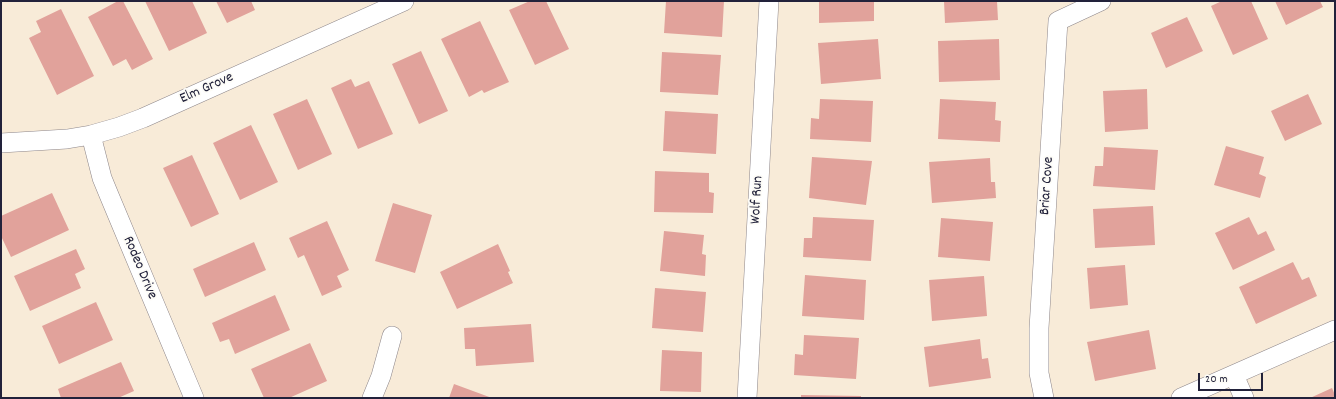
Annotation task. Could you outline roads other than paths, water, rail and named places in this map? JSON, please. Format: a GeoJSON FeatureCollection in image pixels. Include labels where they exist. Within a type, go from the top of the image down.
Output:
{"type":"FeatureCollection","features":[{"type":"Feature","properties":{"kind":"street","name":"Elm Grove"},"geometry":{"type":"LineString","coordinates":[[1,143],[67,139],[91,135],[143,118],[404,1]]}},
{"type":"Feature","properties":{"kind":"street","name":"Wolf Run"},"geometry":{"type":"LineString","coordinates":[[746,398],[768,1]]}},
{"type":"Feature","properties":{"kind":"street","name":"Briar Cove"},"geometry":{"type":"LineString","coordinates":[[1044,398],[1039,373],[1038,336],[1058,21],[1101,1]]}},
{"type":"Feature","properties":{"kind":"street","name":"Rodeo Drive"},"geometry":{"type":"LineString","coordinates":[[91,135],[102,178],[194,398]]}},
{"type":"Feature","properties":{"kind":"street"},"geometry":{"type":"LineString","coordinates":[[1181,398],[1335,330]]}},
{"type":"Feature","properties":{"kind":"street"},"geometry":{"type":"LineString","coordinates":[[372,398],[382,376],[392,336]]}},
{"type":"Feature","properties":{"kind":"street"},"geometry":{"type":"LineString","coordinates":[[1234,375],[1244,398]]}}]}
